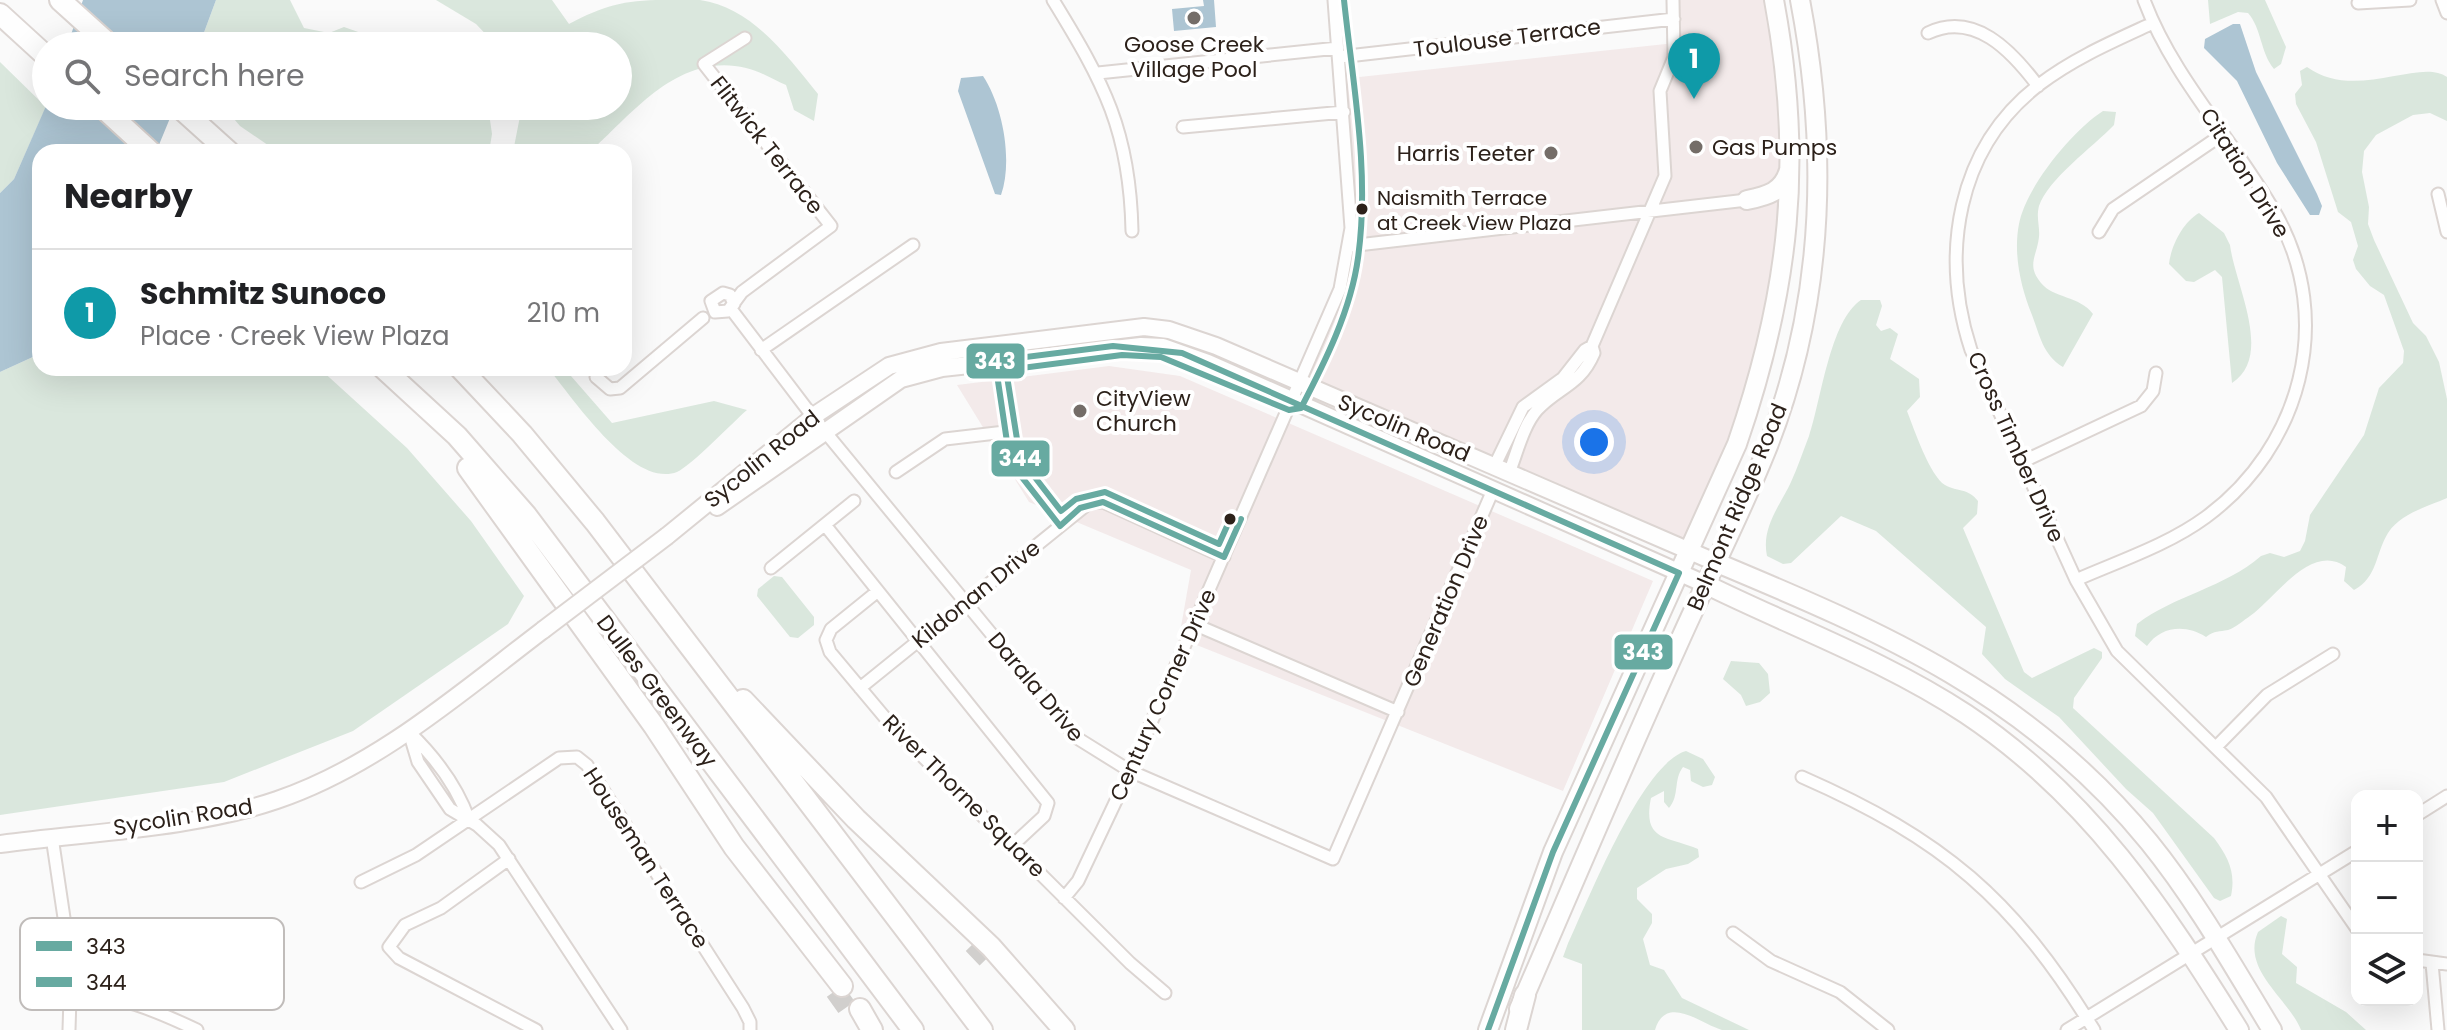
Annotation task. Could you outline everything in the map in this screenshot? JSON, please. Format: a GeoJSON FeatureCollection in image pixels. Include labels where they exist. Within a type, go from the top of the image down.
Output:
{"type":"FeatureCollection","features":[{"type":"Feature","properties":{"kind":"highway"},"geometry":{"type":"LineString","coordinates":[[60,0],[95,32]]}},
{"type":"Feature","properties":{"kind":"highway"},"geometry":{"type":"LineString","coordinates":[[0,14],[32,43]]}},
{"type":"Feature","properties":{"kind":"highway"},"geometry":{"type":"LineString","coordinates":[[116,120],[142,144]]}},
{"type":"Feature","properties":{"kind":"highway"},"geometry":{"type":"LineString","coordinates":[[194,120],[220,144]]}},
{"type":"Feature","properties":{"kind":"highway","name":"Dulles Greenway"},"geometry":{"type":"LineString","coordinates":[[391,376],[457,436],[526,515],[913,1030]]}},
{"type":"Feature","properties":{"kind":"highway"},"geometry":{"type":"LineString","coordinates":[[467,376],[559,477],[982,1030]]}},
{"type":"Feature","properties":{"kind":"highway"},"geometry":{"type":"LineString","coordinates":[[408,393],[479,481],[654,726],[734,847],[822,961],[838,988]]}},
{"type":"Feature","properties":{"kind":"highway"},"geometry":{"type":"LineString","coordinates":[[687,644],[856,819],[964,921],[1064,1030]]}},
{"type":"Feature","properties":{"kind":"highway"},"geometry":{"type":"LineString","coordinates":[[964,921],[973,944]]}},
{"type":"Feature","properties":{"kind":"highway"},"geometry":{"type":"LineString","coordinates":[[993,965],[1005,979],[1033,995]]}},
{"type":"Feature","properties":{"kind":"highway"},"geometry":{"type":"LineString","coordinates":[[1513,1030],[1525,995]]}},
{"type":"Feature","properties":{"kind":"highway"},"geometry":{"type":"LineString","coordinates":[[858,1018],[872,1030]]}},
{"type":"Feature","properties":{"kind":"main road","name":"Belmont Ridge Road"},"geometry":{"type":"LineString","coordinates":[[1488,1030],[1553,852],[1737,444],[1763,363],[1783,269],[1792,160],[1786,70],[1774,0]]}},
{"type":"Feature","properties":{"kind":"main road","name":"Belmont Ridge Road"},"geometry":{"type":"LineString","coordinates":[[1525,995],[1766,451],[1786,392],[1800,341],[1818,221],[1817,103],[1800,0]]}},
{"type":"Feature","properties":{"kind":"main road"},"geometry":{"type":"LineString","coordinates":[[1747,200],[1777,190],[1786,181],[1792,160]]}},
{"type":"Feature","properties":{"kind":"main road","name":"Sycolin Road"},"geometry":{"type":"LineString","coordinates":[[0,844],[224,815],[278,800],[337,774],[409,732],[667,536],[813,417],[872,375],[905,360],[954,350],[1144,327],[1169,330],[1216,346],[1715,562]]}},
{"type":"Feature","properties":{"kind":"main road","name":"Sycolin Road"},"geometry":{"type":"LineString","coordinates":[[667,536],[765,476],[882,389],[921,372],[1122,345],[1163,347],[1182,353],[1705,584]]}},
{"type":"Feature","properties":{"kind":"main road"},"geometry":{"type":"LineString","coordinates":[[1715,562],[1910,648],[2007,709],[2075,764],[2127,817],[2173,874],[2272,1030]]}},
{"type":"Feature","properties":{"kind":"main road"},"geometry":{"type":"LineString","coordinates":[[1705,584],[1863,656],[1967,715],[2004,742],[2052,784],[2113,846],[2140,879],[2239,1030]]}},
{"type":"Feature","properties":{"kind":"street"},"geometry":{"type":"LineString","coordinates":[[1053,0],[1098,73],[1122,143],[1132,231]]}},
{"type":"Feature","properties":{"kind":"street","name":"Century Corner Drive"},"geometry":{"type":"LineString","coordinates":[[1064,898],[1078,881],[1130,771],[1340,289],[1349,246],[1344,112],[1334,0]]}},
{"type":"Feature","properties":{"kind":"street"},"geometry":{"type":"LineString","coordinates":[[1502,470],[1533,416],[1586,370],[1594,353],[1592,346],[1654,210],[1665,176],[1660,91],[1674,57],[1673,0]]}},
{"type":"Feature","properties":{"kind":"street","name":"Citation Drive"},"geometry":{"type":"LineString","coordinates":[[2076,580],[2179,533],[2227,501],[2265,459],[2293,408],[2302,371],[2306,334],[2298,269],[2277,217],[2153,23],[2144,0]]}},
{"type":"Feature","properties":{"kind":"street"},"geometry":{"type":"LineString","coordinates":[[2358,3],[2410,0]]}},
{"type":"Feature","properties":{"kind":"street"},"geometry":{"type":"LineString","coordinates":[[2442,0],[2447,13]]}},
{"type":"Feature","properties":{"kind":"street","name":"Toulouse Terrace"},"geometry":{"type":"LineString","coordinates":[[1098,73],[1674,19]]}},
{"type":"Feature","properties":{"kind":"street","name":"Cross Timber Drive"},"geometry":{"type":"LineString","coordinates":[[2153,23],[2086,55],[2038,86],[1997,128],[1974,167],[1959,214],[1954,263],[1962,321],[1971,350],[2076,580],[2117,651],[2266,797],[2351,920]]}},
{"type":"Feature","properties":{"kind":"street"},"geometry":{"type":"LineString","coordinates":[[1928,33],[1947,24],[1974,30],[2007,50],[2038,86]]}},
{"type":"Feature","properties":{"kind":"street","name":"Flitwick Terrace"},"geometry":{"type":"LineString","coordinates":[[726,308],[742,292],[831,226],[704,64],[745,38]]}},
{"type":"Feature","properties":{"kind":"street"},"geometry":{"type":"LineString","coordinates":[[1183,127],[1344,112]]}},
{"type":"Feature","properties":{"kind":"street"},"geometry":{"type":"LineString","coordinates":[[2099,232],[2113,209],[2223,134]]}},
{"type":"Feature","properties":{"kind":"street"},"geometry":{"type":"LineString","coordinates":[[2438,194],[2447,232]]}},
{"type":"Feature","properties":{"kind":"street"},"geometry":{"type":"LineString","coordinates":[[1349,246],[1747,200]]}},
{"type":"Feature","properties":{"kind":"street"},"geometry":{"type":"LineString","coordinates":[[761,350],[913,245]]}},
{"type":"Feature","properties":{"kind":"street"},"geometry":{"type":"LineString","coordinates":[[596,377],[610,389],[620,388],[703,318],[726,308]]}},
{"type":"Feature","properties":{"kind":"street","name":"Darala Drive"},"geometry":{"type":"LineString","coordinates":[[726,308],[1077,738],[1130,771],[1333,859]]}},
{"type":"Feature","properties":{"kind":"street"},"geometry":{"type":"LineString","coordinates":[[2022,462],[2141,406],[2153,391],[2156,373]]}},
{"type":"Feature","properties":{"kind":"street"},"geometry":{"type":"LineString","coordinates":[[896,472],[945,439],[1005,432]]}},
{"type":"Feature","properties":{"kind":"street","name":"Generation Drive"},"geometry":{"type":"LineString","coordinates":[[1333,859],[1493,490]]}},
{"type":"Feature","properties":{"kind":"street"},"geometry":{"type":"LineString","coordinates":[[771,568],[854,501]]}},
{"type":"Feature","properties":{"kind":"street","name":"Kildonan Drive"},"geometry":{"type":"LineString","coordinates":[[860,688],[1080,508],[1096,502],[1224,557]]}},
{"type":"Feature","properties":{"kind":"street"},"geometry":{"type":"LineString","coordinates":[[825,525],[1048,803],[1044,816],[1014,844]]}},
{"type":"Feature","properties":{"kind":"street","name":"River Thorne Square"},"geometry":{"type":"LineString","coordinates":[[878,591],[831,629],[826,640],[830,652],[892,726],[1014,844],[1064,898],[1165,993]]}},
{"type":"Feature","properties":{"kind":"street","name":"Generation Drive"},"geometry":{"type":"LineString","coordinates":[[1196,625],[1398,712]]}},
{"type":"Feature","properties":{"kind":"street"},"geometry":{"type":"LineString","coordinates":[[2217,746],[2267,695],[2333,654]]}},
{"type":"Feature","properties":{"kind":"street"},"geometry":{"type":"LineString","coordinates":[[409,732],[432,754],[463,801],[469,820],[499,845],[509,859],[621,1030]]}},
{"type":"Feature","properties":{"kind":"street","name":"Houseman Terrace"},"geometry":{"type":"LineString","coordinates":[[469,820],[559,758],[569,756],[582,760],[743,1008],[750,1022],[750,1030]]}},
{"type":"Feature","properties":{"kind":"street"},"geometry":{"type":"LineString","coordinates":[[1802,777],[1895,821],[1955,861],[2001,903],[2035,941],[2094,1030]]}},
{"type":"Feature","properties":{"kind":"street"},"geometry":{"type":"LineString","coordinates":[[2423,811],[2447,796]]}},
{"type":"Feature","properties":{"kind":"street"},"geometry":{"type":"LineString","coordinates":[[361,882],[416,855],[469,820]]}},
{"type":"Feature","properties":{"kind":"street"},"geometry":{"type":"LineString","coordinates":[[52,837],[65,918]]}},
{"type":"Feature","properties":{"kind":"street"},"geometry":{"type":"LineString","coordinates":[[2067,1030],[2351,855]]}},
{"type":"Feature","properties":{"kind":"street"},"geometry":{"type":"LineString","coordinates":[[509,859],[441,908],[405,925],[389,943],[390,951],[536,1030]]}},
{"type":"Feature","properties":{"kind":"street"},"geometry":{"type":"LineString","coordinates":[[1733,933],[1771,961],[1840,992],[1888,1030]]}},
{"type":"Feature","properties":{"kind":"street"},"geometry":{"type":"LineString","coordinates":[[2423,961],[2447,964]]}},
{"type":"Feature","properties":{"kind":"street"},"geometry":{"type":"LineString","coordinates":[[2432,963],[2438,1030]]}},
{"type":"Feature","properties":{"kind":"street"},"geometry":{"type":"LineString","coordinates":[[69,1030],[70,1010]]}},
{"type":"Feature","properties":{"kind":"street"},"geometry":{"type":"LineString","coordinates":[[149,1010],[197,1030]]}},
{"type":"Feature","properties":{"kind":"shaded area"},"geometry":{"type":"Polygon","coordinates":[[[216,0],[290,0],[304,28],[324,32],[204,32],[216,0]]]}},
{"type":"Feature","properties":{"kind":"shaded area"},"geometry":{"type":"Polygon","coordinates":[[[436,0],[552,0],[569,24],[603,8],[637,1],[700,0],[719,5],[736,12],[767,36],[818,94],[814,121],[794,110],[786,85],[751,69],[722,65],[679,77],[659,89],[632,112],[632,32],[484,32],[436,0]]]}},
{"type":"Feature","properties":{"kind":"shaded area"},"geometry":{"type":"Polygon","coordinates":[[[1673,0],[1774,0],[1786,70],[1773,324],[1688,551],[1301,384],[1348,259],[1341,79],[1675,43],[1673,0]]]}},
{"type":"Feature","properties":{"kind":"shaded area"},"geometry":{"type":"Polygon","coordinates":[[[2208,0],[2265,0],[2286,47],[2281,64],[2274,69],[2269,62],[2248,13],[2238,12],[2210,24],[2208,0]]]}},
{"type":"Feature","properties":{"kind":"shaded area"},"geometry":{"type":"Polygon","coordinates":[[[344,27],[358,32],[332,32],[344,27]]]}},
{"type":"Feature","properties":{"kind":"shaded area"},"geometry":{"type":"Polygon","coordinates":[[[0,62],[32,93],[32,120],[40,120],[14,179],[0,193],[0,62]]]}},
{"type":"Feature","properties":{"kind":"shaded area"},"geometry":{"type":"Polygon","coordinates":[[[2307,67],[2326,77],[2345,81],[2420,72],[2435,72],[2447,77],[2447,121],[2430,113],[2413,115],[2376,135],[2364,151],[2362,172],[2369,207],[2368,224],[2374,240],[2413,323],[2426,336],[2439,362],[2447,399],[2447,498],[2415,511],[2393,526],[2368,579],[2354,590],[2344,581],[2346,567],[2333,561],[2320,561],[2294,576],[2260,608],[2231,629],[2206,637],[2190,630],[2174,629],[2159,634],[2147,646],[2135,636],[2137,624],[2152,614],[2231,576],[2261,556],[2270,553],[2284,557],[2300,551],[2310,515],[2364,435],[2379,388],[2403,363],[2404,351],[2384,295],[2370,286],[2356,269],[2353,260],[2358,246],[2351,222],[2338,212],[2316,142],[2296,104],[2295,94],[2302,85],[2300,71],[2307,67]]]}},
{"type":"Feature","properties":{"kind":"shaded area"},"geometry":{"type":"Polygon","coordinates":[[[2103,111],[2116,112],[2114,125],[2052,185],[2038,210],[2039,237],[2033,266],[2037,277],[2052,292],[2081,304],[2093,314],[2063,367],[2051,357],[2043,344],[2024,294],[2017,235],[2023,209],[2040,177],[2078,132],[2103,111]]]}},
{"type":"Feature","properties":{"kind":"shaded area"},"geometry":{"type":"Polygon","coordinates":[[[235,120],[490,120],[492,134],[490,144],[266,144],[235,120]]]}},
{"type":"Feature","properties":{"kind":"shaded area"},"geometry":{"type":"Polygon","coordinates":[[[519,120],[624,120],[598,144],[515,144],[519,120]]]}},
{"type":"Feature","properties":{"kind":"shaded area"},"geometry":{"type":"Polygon","coordinates":[[[2199,213],[2224,233],[2230,245],[2249,319],[2250,356],[2244,371],[2232,383],[2222,277],[2215,270],[2194,282],[2186,281],[2169,264],[2179,235],[2199,213]]]}},
{"type":"Feature","properties":{"kind":"shaded area"},"geometry":{"type":"Polygon","coordinates":[[[1861,300],[1880,300],[1882,306],[1876,325],[1881,331],[1890,328],[1898,334],[1890,359],[1919,379],[1920,397],[1907,411],[1934,472],[1945,485],[1967,492],[1978,501],[1977,514],[1963,528],[2024,672],[2032,678],[2094,648],[2102,652],[2102,658],[2074,698],[2073,708],[2214,838],[2230,865],[2231,896],[2220,901],[2214,898],[2153,813],[2126,789],[2059,717],[2005,679],[1982,654],[1986,627],[1876,531],[1841,516],[1791,563],[1783,564],[1767,556],[1769,526],[1794,476],[1809,436],[1834,343],[1850,310],[1861,300]]]}},
{"type":"Feature","properties":{"kind":"shaded area"},"geometry":{"type":"Polygon","coordinates":[[[32,357],[32,376],[328,376],[407,448],[471,521],[524,596],[508,624],[353,731],[224,782],[0,815],[0,372],[32,357]]]}},
{"type":"Feature","properties":{"kind":"shaded area"},"geometry":{"type":"Polygon","coordinates":[[[1109,366],[1180,376],[1653,581],[1563,791],[1179,638],[1191,570],[1029,502],[957,385],[1109,366]]]}},
{"type":"Feature","properties":{"kind":"shaded area"},"geometry":{"type":"Polygon","coordinates":[[[554,376],[571,376],[612,423],[714,401],[747,410],[683,468],[660,474],[642,467],[623,454],[588,419],[554,376]]]}},
{"type":"Feature","properties":{"kind":"shaded area"},"geometry":{"type":"Polygon","coordinates":[[[774,576],[782,577],[814,617],[814,625],[798,638],[790,637],[757,596],[758,589],[774,576]]]}},
{"type":"Feature","properties":{"kind":"shaded area"},"geometry":{"type":"Polygon","coordinates":[[[1731,661],[1759,663],[1768,674],[1770,693],[1760,702],[1746,706],[1741,695],[1723,679],[1731,661]]]}},
{"type":"Feature","properties":{"kind":"shaded area"},"geometry":{"type":"Polygon","coordinates":[[[1686,751],[1703,759],[1715,777],[1712,785],[1703,787],[1691,781],[1690,770],[1683,767],[1669,808],[1664,802],[1664,791],[1651,798],[1650,823],[1660,835],[1698,849],[1699,857],[1688,864],[1666,869],[1637,888],[1637,899],[1652,914],[1652,923],[1643,939],[1650,965],[1664,970],[1682,998],[1749,1030],[1722,1030],[1675,1012],[1660,1019],[1655,1030],[1582,1030],[1582,964],[1563,957],[1567,946],[1634,807],[1669,761],[1686,751]]]}},
{"type":"Feature","properties":{"kind":"shaded area"},"geometry":{"type":"Polygon","coordinates":[[[2281,916],[2287,919],[2282,954],[2297,967],[2296,983],[2346,1012],[2366,1030],[2301,1030],[2261,972],[2256,959],[2254,946],[2258,932],[2281,916]]]}},
{"type":"Feature","properties":{"kind":"water"},"geometry":{"type":"Polygon","coordinates":[[[83,0],[216,0],[204,32],[72,32],[83,0]]]}},
{"type":"Feature","properties":{"kind":"water","name":"Goose Creek Village Pool"},"geometry":{"type":"Polygon","coordinates":[[[1203,0],[1214,0],[1216,27],[1174,31],[1172,9],[1204,6],[1203,0]]]}},
{"type":"Feature","properties":{"kind":"water"},"geometry":{"type":"Polygon","coordinates":[[[2233,24],[2240,24],[2256,72],[2317,194],[2322,206],[2319,215],[2310,215],[2277,163],[2237,81],[2204,48],[2205,39],[2233,24]]]}},
{"type":"Feature","properties":{"kind":"water"},"geometry":{"type":"Polygon","coordinates":[[[983,76],[996,102],[1004,134],[1006,166],[1001,195],[995,194],[958,91],[961,78],[983,76]]]}},
{"type":"Feature","properties":{"kind":"water"},"geometry":{"type":"Polygon","coordinates":[[[40,120],[169,120],[159,144],[32,144],[32,357],[0,372],[0,193],[14,179],[40,120]]]}},
{"type":"Feature","properties":{"kind":"tunnel"},"geometry":{"type":"LineString","coordinates":[[973,944],[993,965]]}},
{"type":"Feature","properties":{"kind":"tunnel"},"geometry":{"type":"LineString","coordinates":[[835,991],[852,1015]]}},
{"type":"Feature","properties":{"kind":"transit line","name":"344"},"geometry":{"type":"LineString","coordinates":[[1232,515],[1219,544],[1105,492],[1076,499],[1061,511],[1020,458],[1006,370],[1122,355],[1161,357],[1289,410],[1301,408],[1343,316],[1358,258],[1361,161],[1344,0]]}},
{"type":"Feature","properties":{"kind":"transit line","name":"343"},"geometry":{"type":"LineString","coordinates":[[1241,519],[1224,557],[1103,502],[1080,508],[1060,526],[1010,462],[995,361],[1113,346],[1182,353],[1679,573],[1553,852],[1488,1030]]}},
{"type":"Feature","properties":{"kind":"place","name":"Goose Creek Village Pool"},"geometry":{"type":"Point","coordinates":[1194,18]}},
{"type":"Feature","properties":{"kind":"place","name":"Schmitz Sunoco"},"geometry":{"type":"Point","coordinates":[1694,99]}},
{"type":"Feature","properties":{"kind":"place","name":"Gas Pumps"},"geometry":{"type":"Point","coordinates":[1696,147]}},
{"type":"Feature","properties":{"kind":"place","name":"Harris Teeter"},"geometry":{"type":"Point","coordinates":[1551,153]}},
{"type":"Feature","properties":{"kind":"place","name":"Naismith Terrace at Creek View Plaza"},"geometry":{"type":"Point","coordinates":[1362,209]}},
{"type":"Feature","properties":{"kind":"place","name":"CityView Church"},"geometry":{"type":"Point","coordinates":[1080,411]}}]}
